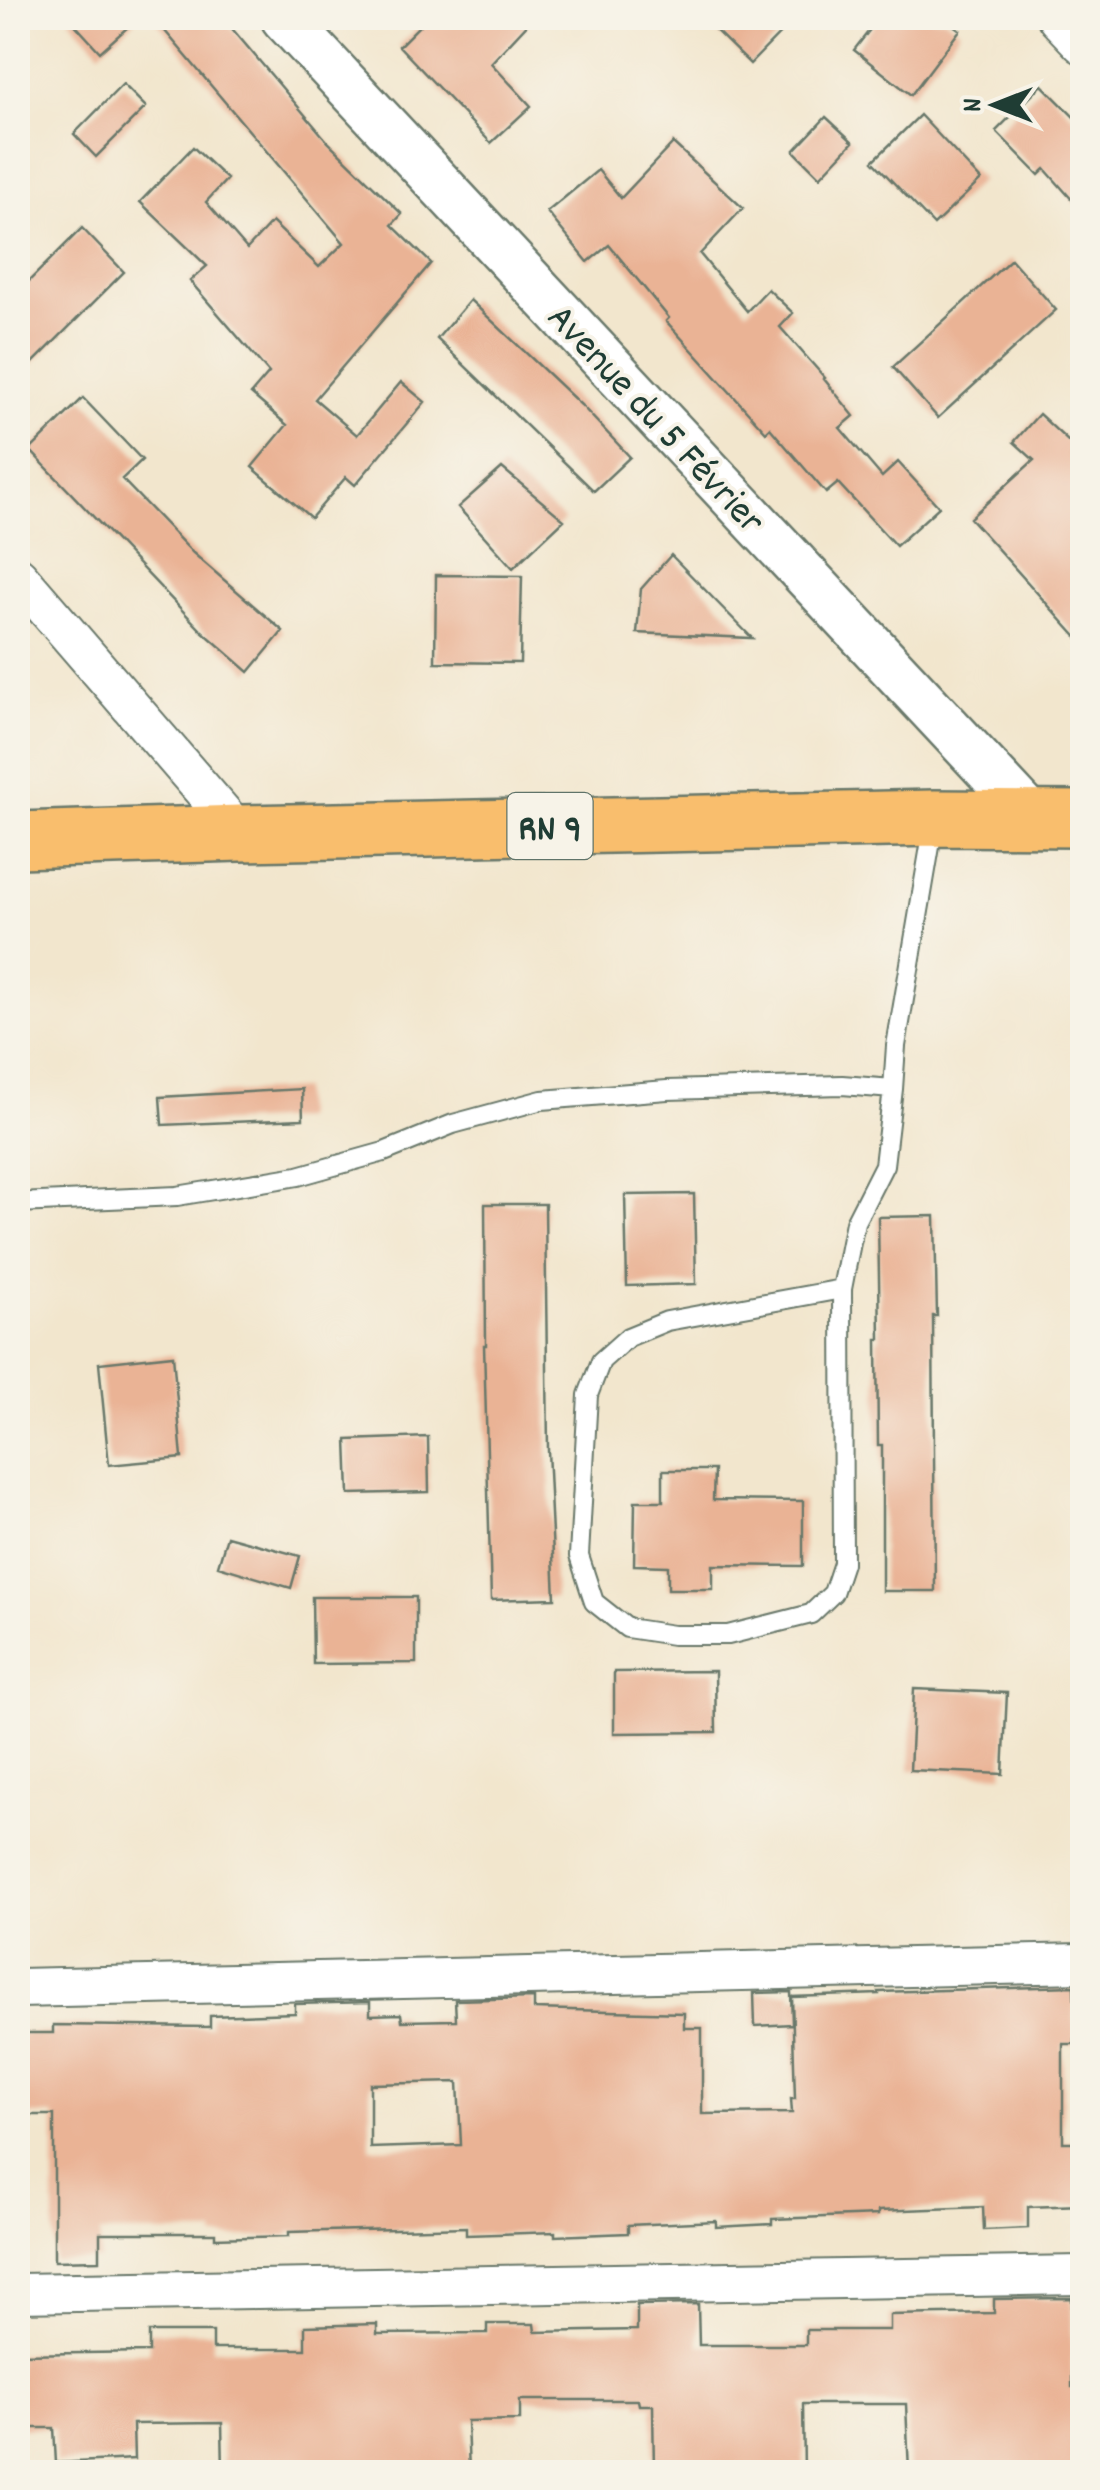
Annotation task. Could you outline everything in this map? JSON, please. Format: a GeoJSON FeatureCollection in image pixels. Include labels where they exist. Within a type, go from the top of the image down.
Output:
{"type":"FeatureCollection","features":[{"type":"Feature","properties":{"kind":"main road","name":"RN 9"},"geometry":{"type":"LineString","coordinates":[[18,840],[240,832],[1057,818]]}},
{"type":"Feature","properties":{"kind":"street","name":"Avenue du 5 Février"},"geometry":{"type":"LineString","coordinates":[[284,18],[1057,818]]}},
{"type":"Feature","properties":{"kind":"street"},"geometry":{"type":"LineString","coordinates":[[1057,18],[1082,44]]}},
{"type":"Feature","properties":{"kind":"street"},"geometry":{"type":"LineString","coordinates":[[18,576],[240,832]]}},
{"type":"Feature","properties":{"kind":"street"},"geometry":{"type":"LineString","coordinates":[[18,1988],[1082,1964]]}},
{"type":"Feature","properties":{"kind":"street"},"geometry":{"type":"LineString","coordinates":[[18,2294],[1082,2275]]}},
{"type":"Feature","properties":{"kind":"lane"},"geometry":{"type":"LineString","coordinates":[[842,1289],[667,1321],[628,1337],[601,1361],[588,1395],[579,1556],[594,1602],[627,1628],[673,1635],[728,1635],[811,1614],[832,1592],[843,1562],[842,1289],[855,1222],[884,1164],[896,1046],[935,818]]}},
{"type":"Feature","properties":{"kind":"lane"},"geometry":{"type":"LineString","coordinates":[[18,1203],[177,1196],[298,1176],[384,1152],[453,1124],[542,1100],[667,1090],[842,1085],[893,1089]]}},
{"type":"Feature","properties":{"kind":"building"},"geometry":{"type":"Polygon","coordinates":[[[69,18],[138,18],[100,52],[69,18]]]}},
{"type":"Feature","properties":{"kind":"building"},"geometry":{"type":"Polygon","coordinates":[[[154,18],[223,18],[328,142],[402,214],[392,225],[431,263],[315,399],[357,435],[401,382],[425,402],[355,485],[346,477],[311,518],[252,467],[287,425],[251,394],[269,373],[190,281],[207,266],[140,202],[193,147],[227,179],[206,202],[247,249],[272,222],[319,267],[344,243],[154,18]]]}},
{"type":"Feature","properties":{"kind":"building"},"geometry":{"type":"Polygon","coordinates":[[[427,18],[533,18],[491,63],[531,106],[491,143],[399,46],[427,18]]]}},
{"type":"Feature","properties":{"kind":"building"},"geometry":{"type":"Polygon","coordinates":[[[703,18],[795,18],[750,64],[703,18]]]}},
{"type":"Feature","properties":{"kind":"building"},"geometry":{"type":"Polygon","coordinates":[[[879,18],[944,18],[960,30],[911,95],[854,50],[879,18]]]}},
{"type":"Feature","properties":{"kind":"building"},"geometry":{"type":"Polygon","coordinates":[[[123,84],[146,107],[96,157],[74,134],[123,84]]]}},
{"type":"Feature","properties":{"kind":"building"},"geometry":{"type":"Polygon","coordinates":[[[1042,85],[1082,125],[1082,211],[1045,169],[1039,175],[996,131],[1042,85]]]}},
{"type":"Feature","properties":{"kind":"building"},"geometry":{"type":"Polygon","coordinates":[[[920,115],[981,180],[934,225],[873,161],[920,115]]]}},
{"type":"Feature","properties":{"kind":"building"},"geometry":{"type":"Polygon","coordinates":[[[826,117],[853,142],[820,177],[794,151],[826,117]]]}},
{"type":"Feature","properties":{"kind":"building"},"geometry":{"type":"Polygon","coordinates":[[[673,143],[743,208],[700,254],[747,311],[768,289],[793,313],[780,327],[854,416],[840,428],[882,477],[898,462],[939,507],[896,546],[838,483],[826,493],[770,428],[766,432],[666,321],[669,318],[609,245],[588,262],[547,212],[598,170],[621,198],[673,143]]]}},
{"type":"Feature","properties":{"kind":"building"},"geometry":{"type":"Polygon","coordinates":[[[82,228],[124,272],[18,378],[18,292],[82,228]]]}},
{"type":"Feature","properties":{"kind":"building"},"geometry":{"type":"Polygon","coordinates":[[[1011,259],[1056,310],[938,418],[893,367],[1011,259]]]}},
{"type":"Feature","properties":{"kind":"building"},"geometry":{"type":"Polygon","coordinates":[[[470,300],[630,457],[594,491],[437,339],[470,300]]]}},
{"type":"Feature","properties":{"kind":"building"},"geometry":{"type":"Polygon","coordinates":[[[83,398],[142,460],[122,479],[193,553],[283,631],[249,672],[201,630],[30,450],[83,398]]]}},
{"type":"Feature","properties":{"kind":"building"},"geometry":{"type":"Polygon","coordinates":[[[1039,414],[1082,454],[1082,643],[970,518],[1034,460],[1014,442],[1039,414]]]}},
{"type":"Feature","properties":{"kind":"building"},"geometry":{"type":"Polygon","coordinates":[[[502,468],[564,520],[513,568],[458,507],[502,468]]]}},
{"type":"Feature","properties":{"kind":"building"},"geometry":{"type":"Polygon","coordinates":[[[671,555],[752,638],[637,633],[641,589],[671,555]]]}},
{"type":"Feature","properties":{"kind":"building"},"geometry":{"type":"Polygon","coordinates":[[[436,575],[522,576],[520,663],[435,662],[436,575]]]}},
{"type":"Feature","properties":{"kind":"building"},"geometry":{"type":"Polygon","coordinates":[[[302,1089],[303,1119],[162,1125],[160,1097],[302,1089]]]}},
{"type":"Feature","properties":{"kind":"building"},"geometry":{"type":"Polygon","coordinates":[[[694,1194],[696,1284],[627,1286],[625,1195],[694,1194]]]}},
{"type":"Feature","properties":{"kind":"building"},"geometry":{"type":"Polygon","coordinates":[[[485,1204],[545,1204],[548,1450],[555,1598],[491,1600],[484,1345],[485,1204]]]}},
{"type":"Feature","properties":{"kind":"building"},"geometry":{"type":"Polygon","coordinates":[[[935,1216],[935,1591],[882,1591],[878,1217],[935,1216]]]}},
{"type":"Feature","properties":{"kind":"building"},"geometry":{"type":"Polygon","coordinates":[[[173,1355],[182,1458],[109,1465],[99,1363],[173,1355]]]}},
{"type":"Feature","properties":{"kind":"building"},"geometry":{"type":"Polygon","coordinates":[[[428,1437],[429,1492],[349,1494],[347,1440],[428,1437]]]}},
{"type":"Feature","properties":{"kind":"building"},"geometry":{"type":"Polygon","coordinates":[[[663,1470],[714,1470],[713,1500],[803,1501],[803,1566],[713,1565],[713,1589],[668,1589],[668,1566],[634,1565],[635,1501],[663,1501],[663,1470]]]}},
{"type":"Feature","properties":{"kind":"building"},"geometry":{"type":"Polygon","coordinates":[[[227,1536],[300,1556],[291,1588],[218,1566],[227,1536]]]}},
{"type":"Feature","properties":{"kind":"building"},"geometry":{"type":"Polygon","coordinates":[[[312,1597],[416,1597],[416,1663],[313,1664],[312,1597]]]}},
{"type":"Feature","properties":{"kind":"building"},"geometry":{"type":"Polygon","coordinates":[[[715,1671],[716,1732],[614,1733],[614,1672],[715,1671]]]}},
{"type":"Feature","properties":{"kind":"building"},"geometry":{"type":"Polygon","coordinates":[[[914,1689],[1007,1693],[1003,1774],[910,1770],[914,1689]]]}},
{"type":"Feature","properties":{"kind":"building"},"geometry":{"type":"Polygon","coordinates":[[[1074,1986],[1075,2044],[1063,2044],[1063,2142],[1082,2142],[1082,2205],[1028,2207],[1028,2228],[984,2230],[983,2207],[878,2211],[878,2215],[772,2219],[772,2224],[716,2227],[716,2221],[628,2225],[628,2233],[555,2236],[555,2232],[466,2235],[466,2227],[215,2238],[215,2233],[100,2233],[100,2260],[54,2261],[54,2115],[18,2115],[18,2033],[53,2033],[53,2025],[210,2027],[210,2016],[295,2013],[295,2004],[370,2002],[370,2015],[401,2014],[402,2021],[456,2020],[455,2000],[534,1998],[534,2009],[684,2013],[684,2028],[702,2028],[702,2114],[792,2113],[792,1997],[1074,1986]],[[458,2082],[370,2084],[370,2148],[461,2145],[458,2082]]]}},
{"type":"Feature","properties":{"kind":"building"},"geometry":{"type":"Polygon","coordinates":[[[791,1992],[792,2024],[755,2026],[754,1993],[791,1992]]]}},
{"type":"Feature","properties":{"kind":"building"},"geometry":{"type":"Polygon","coordinates":[[[1072,2298],[1076,2472],[909,2472],[906,2404],[803,2404],[804,2472],[654,2472],[653,2405],[639,2405],[638,2400],[520,2400],[520,2420],[467,2421],[469,2472],[223,2472],[222,2423],[133,2424],[134,2459],[56,2463],[54,2428],[18,2428],[18,2354],[149,2352],[149,2332],[213,2332],[213,2349],[305,2349],[305,2326],[377,2324],[377,2334],[487,2333],[487,2324],[534,2324],[535,2332],[637,2330],[637,2305],[698,2304],[699,2345],[806,2345],[806,2330],[890,2330],[890,2315],[994,2313],[994,2299],[1072,2298]]]}}]}
